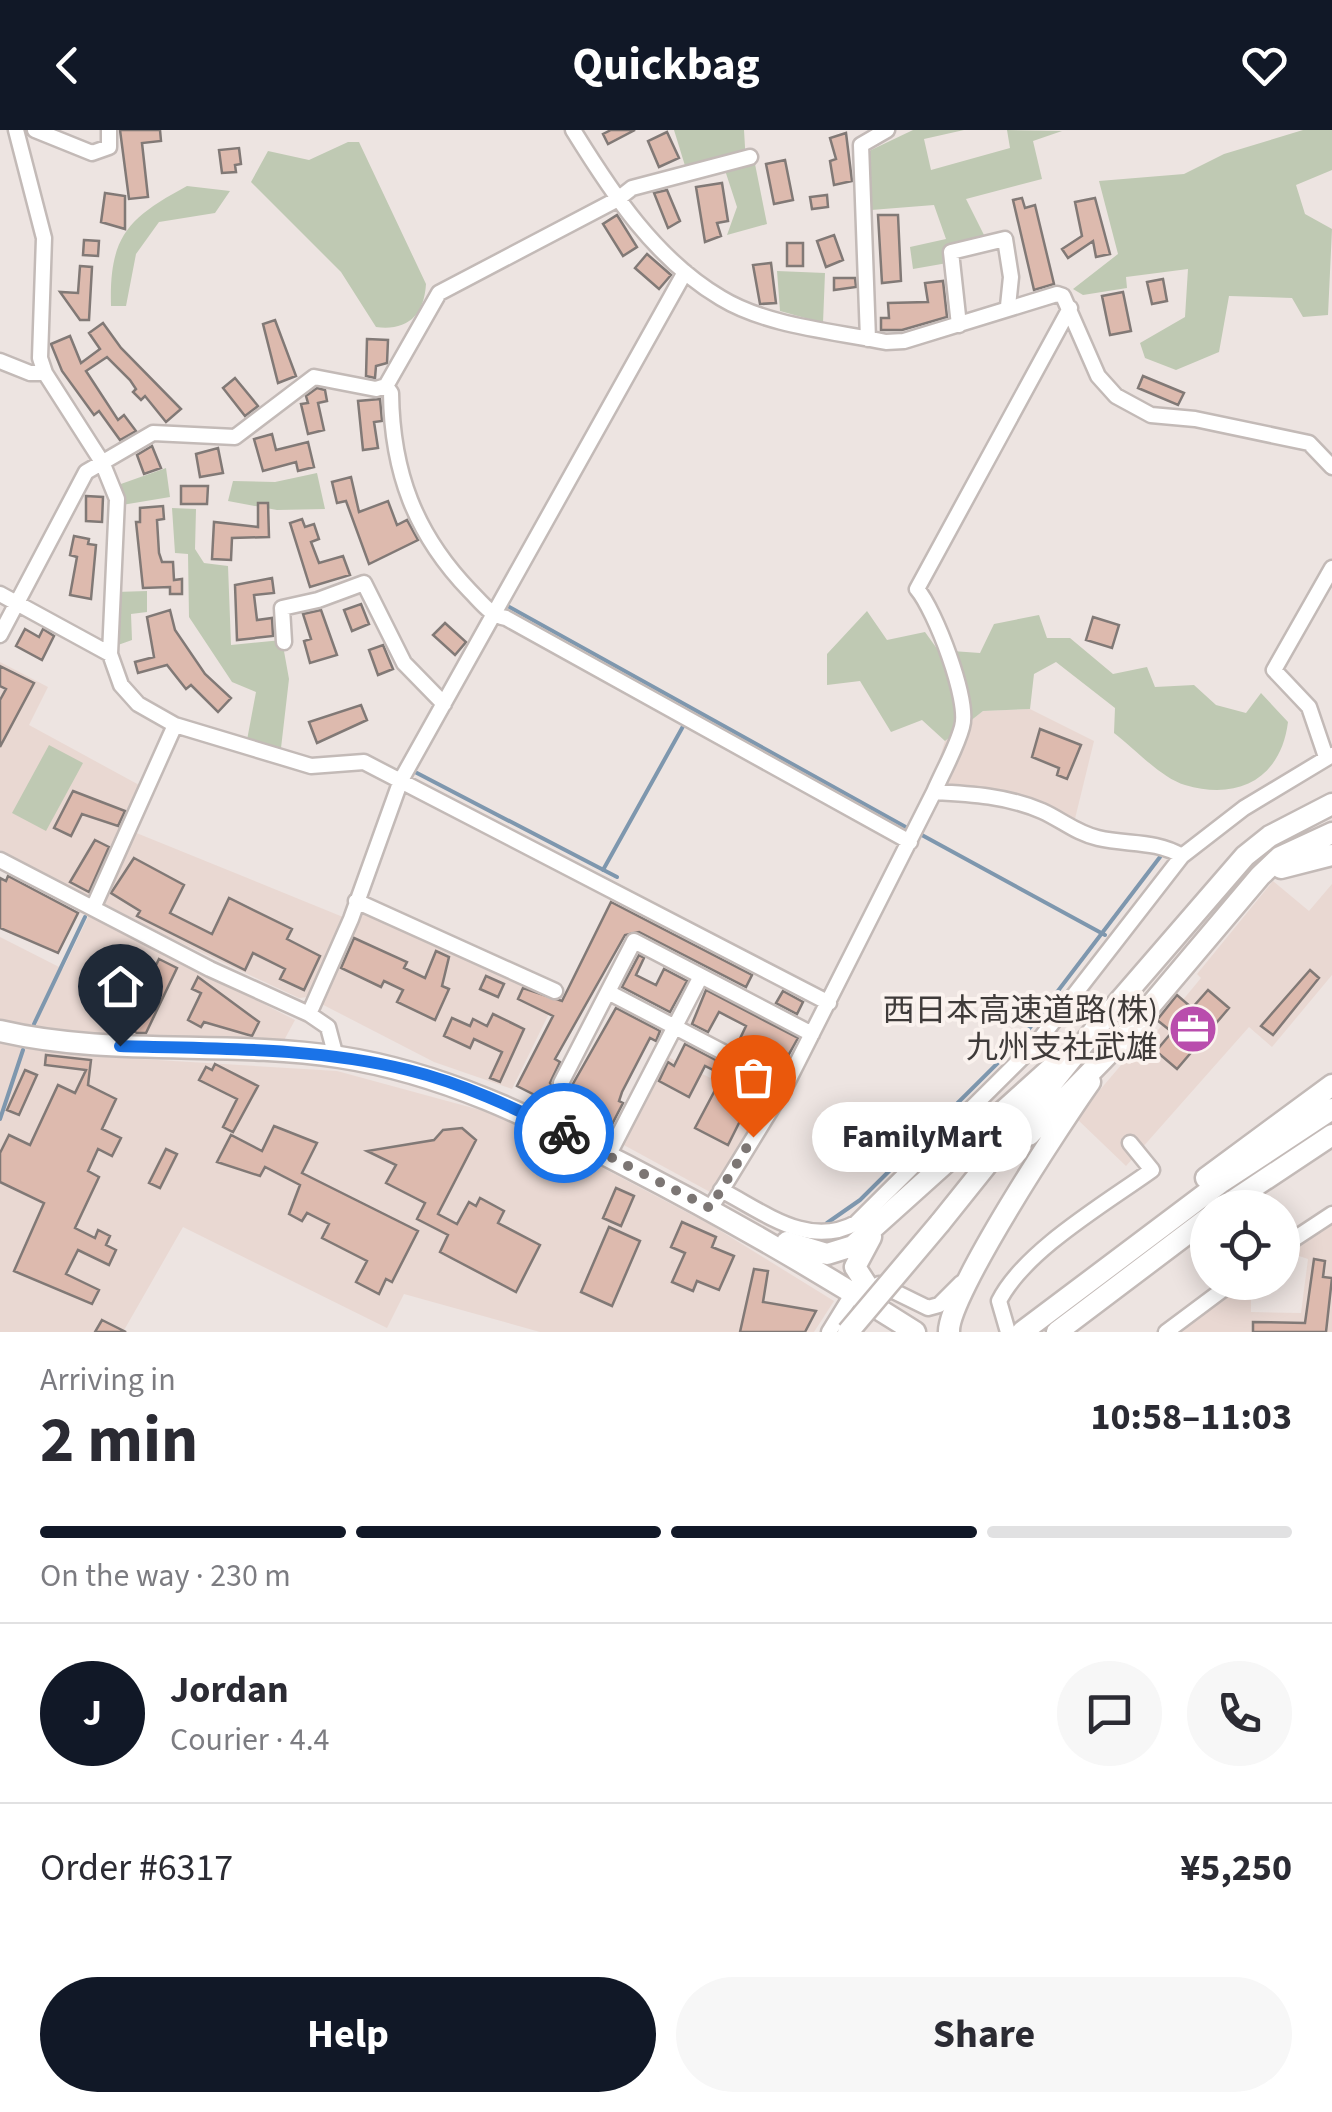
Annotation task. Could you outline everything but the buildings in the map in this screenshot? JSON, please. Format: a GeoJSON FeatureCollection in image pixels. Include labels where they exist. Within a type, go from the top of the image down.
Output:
{"type":"FeatureCollection","features":[{"type":"Feature","properties":{"kind":"highway"},"geometry":{"type":"LineString","coordinates":[[864,1332],[1097,1027],[1245,856],[1270,836],[1332,804]]}},
{"type":"Feature","properties":{"kind":"highway"},"geometry":{"type":"LineString","coordinates":[[1270,836],[1332,816]]}},
{"type":"Feature","properties":{"kind":"highway"},"geometry":{"type":"LineString","coordinates":[[718,1205],[905,1326],[950,1323],[978,1264],[1072,1107],[1118,1044],[1280,857],[1332,833]]}},
{"type":"Feature","properties":{"kind":"highway"},"geometry":{"type":"LineString","coordinates":[[1237,904],[1263,879],[1285,866],[1332,854]]}},
{"type":"Feature","properties":{"kind":"highway"},"geometry":{"type":"LineString","coordinates":[[0,1031],[82,1044],[336,1057],[410,1070],[508,1105],[608,1156],[827,1254],[852,1246],[886,1218],[1097,1027]]}},
{"type":"Feature","properties":{"kind":"highway"},"geometry":{"type":"LineString","coordinates":[[848,1332],[1061,1098],[1118,1044]]}},
{"type":"Feature","properties":{"kind":"highway"},"geometry":{"type":"LineString","coordinates":[[1022,1332],[1153,1220],[1296,1107],[1332,1085]]}},
{"type":"Feature","properties":{"kind":"highway"},"geometry":{"type":"LineString","coordinates":[[1040,1317],[1220,1183],[1332,1109]]}},
{"type":"Feature","properties":{"kind":"highway"},"geometry":{"type":"LineString","coordinates":[[1249,1190],[1332,1135]]}},
{"type":"Feature","properties":{"kind":"highway"},"geometry":{"type":"LineString","coordinates":[[886,1218],[856,1258],[858,1276],[905,1326]]}},
{"type":"Feature","properties":{"kind":"highway"},"geometry":{"type":"LineString","coordinates":[[1057,1332],[1190,1232]]}},
{"type":"Feature","properties":{"kind":"street"},"geometry":{"type":"LineString","coordinates":[[16,130],[44,238],[40,358],[102,462],[117,499],[110,654],[121,685],[175,724],[311,766],[364,762],[829,1003]]}},
{"type":"Feature","properties":{"kind":"street"},"geometry":{"type":"LineString","coordinates":[[34,130],[92,153],[109,147],[109,130]]}},
{"type":"Feature","properties":{"kind":"street"},"geometry":{"type":"LineString","coordinates":[[573,130],[618,200],[652,242],[722,299],[758,313],[868,338],[904,341],[1057,294],[1070,308],[1098,376],[1116,396],[1151,415],[1196,419],[1309,443],[1332,467]]}},
{"type":"Feature","properties":{"kind":"street"},"geometry":{"type":"LineString","coordinates":[[868,338],[862,145],[888,130]]}},
{"type":"Feature","properties":{"kind":"street"},"geometry":{"type":"LineString","coordinates":[[0,635],[86,472],[153,433],[234,437],[314,378],[376,389],[386,386],[439,294],[618,200],[632,188],[750,157]]}},
{"type":"Feature","properties":{"kind":"street"},"geometry":{"type":"LineString","coordinates":[[958,326],[951,252],[1005,239],[1011,277],[1008,306]]}},
{"type":"Feature","properties":{"kind":"street"},"geometry":{"type":"LineString","coordinates":[[309,1014],[401,780],[685,272]]}},
{"type":"Feature","properties":{"kind":"street"},"geometry":{"type":"LineString","coordinates":[[1070,308],[916,589],[936,625],[964,706],[963,726],[920,822],[829,1003],[718,1205],[820,1235],[837,1233],[856,1223],[1036,1044],[1182,856],[1244,808],[1329,756],[1308,707],[1274,670],[1332,568]]}},
{"type":"Feature","properties":{"kind":"street"},"geometry":{"type":"LineString","coordinates":[[0,361],[30,373],[45,372]]}},
{"type":"Feature","properties":{"kind":"street"},"geometry":{"type":"LineString","coordinates":[[386,386],[392,393],[396,460],[416,519],[444,562],[499,606],[506,618],[910,842]]}},
{"type":"Feature","properties":{"kind":"street"},"geometry":{"type":"LineString","coordinates":[[284,642],[282,608],[364,583],[404,663],[444,704]]}},
{"type":"Feature","properties":{"kind":"street"},"geometry":{"type":"LineString","coordinates":[[0,594],[15,606],[110,654]]}},
{"type":"Feature","properties":{"kind":"street"},"geometry":{"type":"LineString","coordinates":[[93,908],[175,724]]}},
{"type":"Feature","properties":{"kind":"street"},"geometry":{"type":"LineString","coordinates":[[934,792],[1012,800],[1045,812],[1072,830],[1102,839],[1164,845],[1182,856]]}},
{"type":"Feature","properties":{"kind":"street"},"geometry":{"type":"LineString","coordinates":[[0,860],[309,1014],[328,1028],[336,1057]]}},
{"type":"Feature","properties":{"kind":"street"},"geometry":{"type":"LineString","coordinates":[[356,901],[556,991]]}},
{"type":"Feature","properties":{"kind":"street"},"geometry":{"type":"LineString","coordinates":[[561,1083],[634,941],[812,1034]]}},
{"type":"Feature","properties":{"kind":"street"},"geometry":{"type":"LineString","coordinates":[[608,1156],[702,976]]}},
{"type":"Feature","properties":{"kind":"street"},"geometry":{"type":"LineString","coordinates":[[608,992],[786,1085]]}},
{"type":"Feature","properties":{"kind":"street"},"geometry":{"type":"LineString","coordinates":[[1008,1332],[999,1301],[1008,1282],[1084,1219],[1152,1170],[1130,1143]]}},
{"type":"Feature","properties":{"kind":"street"},"geometry":{"type":"LineString","coordinates":[[1300,1235],[1332,1214]]}},
{"type":"Feature","properties":{"kind":"street"},"geometry":{"type":"LineString","coordinates":[[865,1244],[864,1261],[875,1281],[916,1306],[928,1308],[948,1298],[978,1264]]}},
{"type":"Feature","properties":{"kind":"street"},"geometry":{"type":"LineString","coordinates":[[829,1332],[853,1294]]}},
{"type":"Feature","properties":{"kind":"street"},"geometry":{"type":"LineString","coordinates":[[1166,1332],[1208,1300]]}},
{"type":"Feature","properties":{"kind":"shaded area"},"geometry":{"type":"Polygon","coordinates":[[[0,662],[48,687],[29,725],[152,792],[134,832],[343,917],[352,895],[561,989],[512,1089],[434,1062],[308,997],[299,998],[175,940],[0,850],[0,662]]]}},
{"type":"Feature","properties":{"kind":"shaded area"},"geometry":{"type":"Polygon","coordinates":[[[1030,709],[1094,741],[1071,835],[1041,815],[1008,803],[928,795],[945,741],[983,711],[1030,709]]]}},
{"type":"Feature","properties":{"kind":"shaded area"},"geometry":{"type":"Polygon","coordinates":[[[1273,881],[1309,911],[1332,884],[1332,975],[1272,1047],[1249,1027],[1126,1166],[1076,1118],[1139,1044],[1144,1047],[1273,881]]]}},
{"type":"Feature","properties":{"kind":"shaded area"},"geometry":{"type":"Polygon","coordinates":[[[89,915],[295,1020],[282,1044],[84,1035],[0,1019],[0,937],[63,969],[89,915]]]}},
{"type":"Feature","properties":{"kind":"shaded area"},"geometry":{"type":"Polygon","coordinates":[[[0,1041],[92,1056],[337,1071],[506,1117],[711,1225],[834,1301],[814,1332],[540,1332],[404,1294],[387,1328],[183,1227],[123,1332],[0,1332],[0,1041]]]}},
{"type":"Feature","properties":{"kind":"shaded area"},"geometry":{"type":"Polygon","coordinates":[[[666,1056],[775,1110],[721,1198],[622,1144],[666,1056]]]}},
{"type":"Feature","properties":{"kind":"shaded area"},"geometry":{"type":"Polygon","coordinates":[[[1332,1222],[1332,1332],[1176,1332],[1220,1300],[1251,1300],[1251,1312],[1301,1313],[1308,1259],[1300,1256],[1300,1243],[1332,1222]]]}},
{"type":"Feature","properties":{"kind":"green space"},"geometry":{"type":"Polygon","coordinates":[[[674,130],[744,130],[746,164],[755,164],[767,224],[727,235],[737,207],[722,161],[686,169],[674,130]]]}},
{"type":"Feature","properties":{"kind":"green space"},"geometry":{"type":"Polygon","coordinates":[[[913,130],[964,130],[924,139],[931,170],[1010,148],[1007,130],[1062,131],[1033,141],[1042,179],[966,199],[986,239],[951,247],[953,262],[913,269],[910,247],[946,239],[934,205],[871,210],[869,151],[913,130]]]}},
{"type":"Feature","properties":{"kind":"green space"},"geometry":{"type":"Polygon","coordinates":[[[1303,130],[1332,130],[1332,170],[1296,185],[1305,214],[1332,229],[1328,315],[1303,317],[1292,298],[1229,296],[1219,352],[1176,370],[1145,358],[1140,343],[1185,317],[1188,269],[1126,277],[1127,288],[1083,295],[1073,289],[1118,254],[1099,181],[1184,174],[1224,154],[1303,130]]]}},
{"type":"Feature","properties":{"kind":"green space"},"geometry":{"type":"Polygon","coordinates":[[[348,142],[359,142],[426,284],[422,305],[405,324],[376,327],[341,272],[251,182],[268,151],[309,160],[348,142]]]}},
{"type":"Feature","properties":{"kind":"green space"},"geometry":{"type":"Polygon","coordinates":[[[187,186],[230,191],[215,213],[159,222],[136,254],[126,306],[111,306],[114,262],[126,232],[150,208],[187,186]]]}},
{"type":"Feature","properties":{"kind":"green space"},"geometry":{"type":"Polygon","coordinates":[[[777,271],[825,273],[823,323],[780,311],[777,271]]]}},
{"type":"Feature","properties":{"kind":"green space"},"geometry":{"type":"Polygon","coordinates":[[[166,468],[170,497],[122,505],[118,485],[166,468]]]}},
{"type":"Feature","properties":{"kind":"green space"},"geometry":{"type":"Polygon","coordinates":[[[317,473],[325,509],[277,510],[228,501],[233,481],[275,482],[317,473]]]}},
{"type":"Feature","properties":{"kind":"green space"},"geometry":{"type":"Polygon","coordinates":[[[172,508],[196,509],[195,549],[204,563],[228,566],[231,645],[282,640],[289,679],[281,748],[247,740],[256,692],[232,682],[189,617],[188,554],[175,553],[172,508]]]}},
{"type":"Feature","properties":{"kind":"green space"},"geometry":{"type":"Polygon","coordinates":[[[147,591],[147,612],[131,614],[132,640],[118,645],[116,592],[147,591]]]}},
{"type":"Feature","properties":{"kind":"green space"},"geometry":{"type":"Polygon","coordinates":[[[867,611],[887,640],[925,632],[938,650],[980,653],[994,624],[1039,615],[1047,638],[1070,638],[1113,674],[1147,667],[1155,687],[1194,685],[1216,705],[1246,713],[1261,693],[1288,722],[1284,741],[1267,771],[1239,787],[1223,790],[1185,785],[1157,769],[1114,733],[1115,708],[1056,662],[1034,674],[1030,709],[983,711],[945,741],[922,720],[891,732],[860,681],[827,685],[827,654],[867,611]]]}},
{"type":"Feature","properties":{"kind":"green space"},"geometry":{"type":"Polygon","coordinates":[[[49,745],[83,763],[46,831],[12,813],[49,745]]]}},
{"type":"Feature","properties":{"kind":"waterway"},"geometry":{"type":"LineString","coordinates":[[504,604],[911,830]]}},
{"type":"Feature","properties":{"kind":"waterway"},"geometry":{"type":"LineString","coordinates":[[603,870],[686,721]]}},
{"type":"Feature","properties":{"kind":"waterway"},"geometry":{"type":"LineString","coordinates":[[415,772],[617,877]]}},
{"type":"Feature","properties":{"kind":"waterway"},"geometry":{"type":"LineString","coordinates":[[920,834],[1105,935]]}},
{"type":"Feature","properties":{"kind":"waterway"},"geometry":{"type":"LineString","coordinates":[[827,1223],[860,1200],[1019,1042],[1160,857]]}},
{"type":"Feature","properties":{"kind":"waterway"},"geometry":{"type":"LineString","coordinates":[[34,1024],[85,917]]}},
{"type":"Feature","properties":{"kind":"waterway"},"geometry":{"type":"LineString","coordinates":[[0,1119],[23,1050]]}},
{"type":"Feature","properties":{"kind":"way so far"},"geometry":{"type":"LineString","coordinates":[[564,1133],[710,1208],[753,1137]]}},
{"type":"Feature","properties":{"kind":"place","name":"西日本高速道路(株) 九州支社武雄"},"geometry":{"type":"Point","coordinates":[1193,1029]}},
{"type":"Feature","properties":{"kind":"place","name":"FamilyMart"},"geometry":{"type":"Point","coordinates":[753,1137]}},
{"type":"Feature","properties":{"kind":"route"},"geometry":{"type":"LineString","coordinates":[[120,1046],[336,1057],[410,1070],[508,1105],[564,1133]]}}]}
